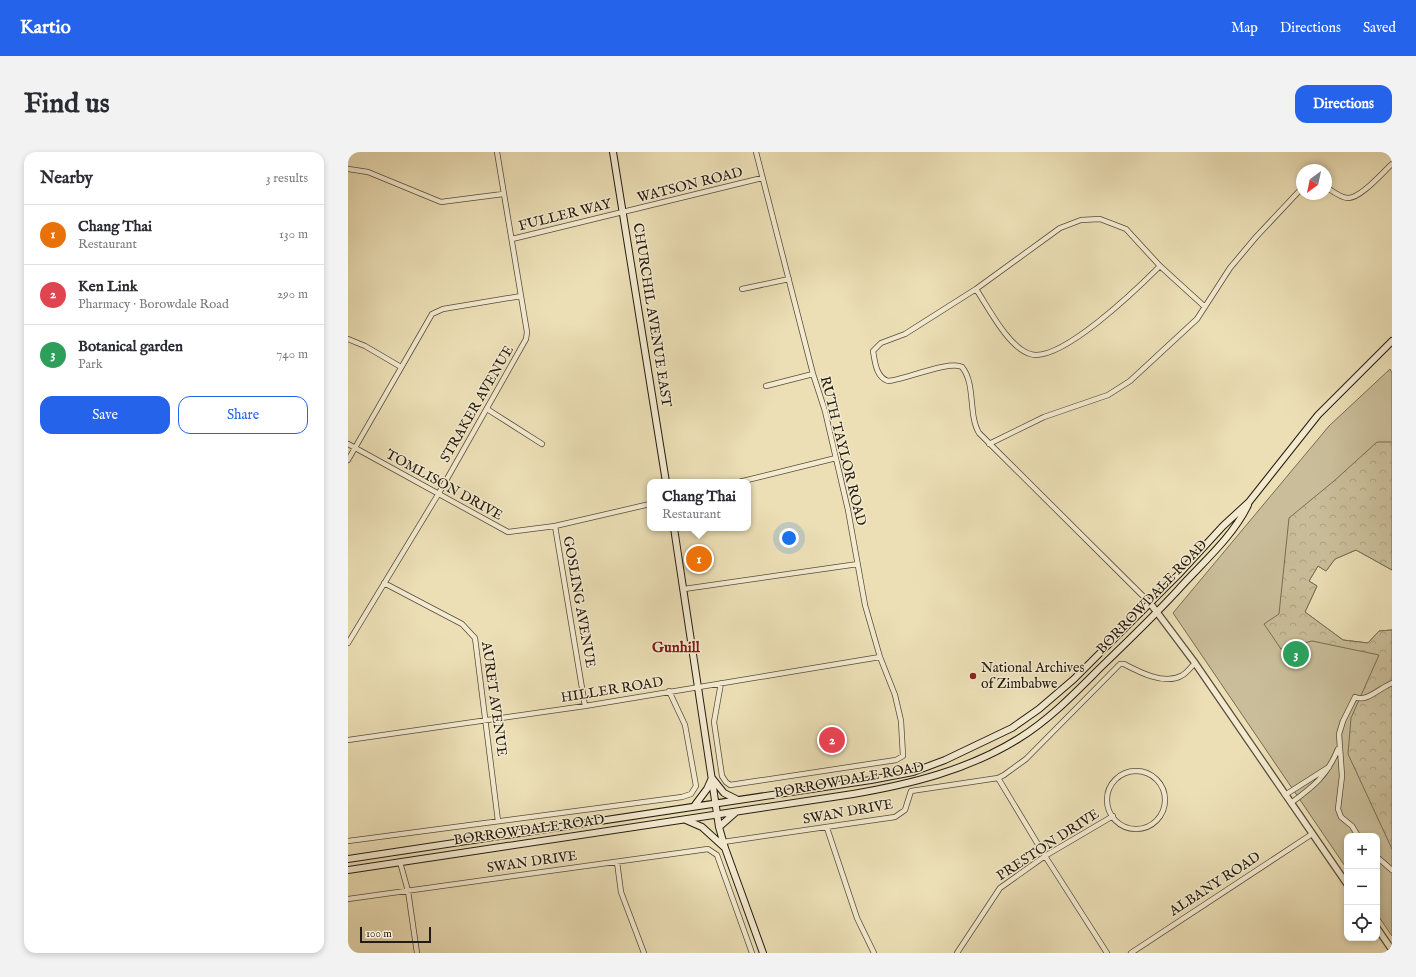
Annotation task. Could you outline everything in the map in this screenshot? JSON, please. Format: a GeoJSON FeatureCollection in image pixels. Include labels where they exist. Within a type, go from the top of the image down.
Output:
{"type":"FeatureCollection","features":[{"type":"Feature","properties":{"kind":"main road","name":"CHURCHIL AVENUE EAST"},"geometry":{"type":"LineString","coordinates":[[613,152],[666,479]]}},
{"type":"Feature","properties":{"kind":"main road","name":"BORROWDALE ROAD"},"geometry":{"type":"LineString","coordinates":[[348,870],[885,789],[951,771],[991,754],[1018,739],[1043,722],[1085,684],[1158,611],[1230,532],[1249,502],[1318,415],[1392,341]]}},
{"type":"Feature","properties":{"kind":"main road","name":"BORROWDALE ROAD"},"geometry":{"type":"LineString","coordinates":[[348,859],[694,805],[793,792],[913,772],[976,747],[1012,728],[1039,709],[1074,679],[1150,603],[1223,526],[1249,502]]}},
{"type":"Feature","properties":{"kind":"main road"},"geometry":{"type":"LineString","coordinates":[[674,531],[719,826],[724,845],[763,953]]}},
{"type":"Feature","properties":{"kind":"main road"},"geometry":{"type":"LineString","coordinates":[[712,778],[724,793],[737,799]]}},
{"type":"Feature","properties":{"kind":"main road"},"geometry":{"type":"LineString","coordinates":[[694,805],[707,789],[712,778]]}},
{"type":"Feature","properties":{"kind":"main road"},"geometry":{"type":"LineString","coordinates":[[719,826],[738,811]]}},
{"type":"Feature","properties":{"kind":"main road"},"geometry":{"type":"LineString","coordinates":[[684,820],[702,827],[724,845]]}},
{"type":"Feature","properties":{"kind":"street","name":"STRAKER AVENUE"},"geometry":{"type":"LineString","coordinates":[[348,643],[439,493],[526,339],[521,296],[497,152]]}},
{"type":"Feature","properties":{"kind":"street","name":"RUTH TAYLOR ROAD"},"geometry":{"type":"LineString","coordinates":[[720,683],[714,718],[719,765],[722,776],[726,782],[733,786],[896,760],[903,756],[901,721],[895,695],[880,657],[865,605],[858,564],[825,411],[813,374],[756,152]]}},
{"type":"Feature","properties":{"kind":"street"},"geometry":{"type":"LineString","coordinates":[[1332,191],[1343,197],[1350,198],[1362,191],[1392,164]]}},
{"type":"Feature","properties":{"kind":"street"},"geometry":{"type":"LineString","coordinates":[[348,169],[368,172],[441,202],[503,194]]}},
{"type":"Feature","properties":{"kind":"street","name":"WATSON ROAD"},"geometry":{"type":"LineString","coordinates":[[623,212],[762,178]]}},
{"type":"Feature","properties":{"kind":"street"},"geometry":{"type":"LineString","coordinates":[[989,444],[1044,416],[1108,395],[1122,388],[1188,328],[1205,307],[1230,268],[1256,237],[1296,194]]}},
{"type":"Feature","properties":{"kind":"street","name":"FULLER WAY"},"geometry":{"type":"LineString","coordinates":[[512,239],[623,212]]}},
{"type":"Feature","properties":{"kind":"street"},"geometry":{"type":"LineString","coordinates":[[1205,307],[1160,266],[1126,229],[1105,220],[1081,220],[1060,228],[976,289],[905,334],[881,344],[873,351],[878,373],[881,378],[888,381],[954,365],[962,368],[971,395],[976,427],[989,444],[1158,611],[1344,880]]}},
{"type":"Feature","properties":{"kind":"street"},"geometry":{"type":"LineString","coordinates":[[976,289],[1006,333],[1017,346],[1029,353],[1039,355],[1050,353],[1064,345],[1119,306],[1160,266]]}},
{"type":"Feature","properties":{"kind":"street"},"geometry":{"type":"LineString","coordinates":[[742,289],[789,279]]}},
{"type":"Feature","properties":{"kind":"street"},"geometry":{"type":"LineString","coordinates":[[348,460],[429,318],[437,311],[521,296]]}},
{"type":"Feature","properties":{"kind":"street"},"geometry":{"type":"LineString","coordinates":[[348,339],[365,346],[401,367]]}},
{"type":"Feature","properties":{"kind":"street"},"geometry":{"type":"LineString","coordinates":[[766,386],[813,374]]}},
{"type":"Feature","properties":{"kind":"street"},"geometry":{"type":"LineString","coordinates":[[487,409],[542,444]]}},
{"type":"Feature","properties":{"kind":"street","name":"TOMLISON DRIVE"},"geometry":{"type":"LineString","coordinates":[[348,444],[508,532],[555,526],[647,505]]}},
{"type":"Feature","properties":{"kind":"street"},"geometry":{"type":"LineString","coordinates":[[751,479],[836,458]]}},
{"type":"Feature","properties":{"kind":"street","name":"GOSLING AVENUE"},"geometry":{"type":"LineString","coordinates":[[555,526],[585,706]]}},
{"type":"Feature","properties":{"kind":"street"},"geometry":{"type":"LineString","coordinates":[[684,589],[858,564]]}},
{"type":"Feature","properties":{"kind":"street","name":"AURET AVENUE"},"geometry":{"type":"LineString","coordinates":[[384,583],[462,624],[470,630],[477,643],[498,821]]}},
{"type":"Feature","properties":{"kind":"street","name":"HILLER ROAD"},"geometry":{"type":"LineString","coordinates":[[348,740],[585,706],[880,657]]}},
{"type":"Feature","properties":{"kind":"street","name":"SWAN DRIVE"},"geometry":{"type":"LineString","coordinates":[[724,845],[895,817],[905,810],[912,791],[998,778],[1026,759],[1120,664],[1124,664],[1149,676],[1172,678],[1182,676],[1195,663]]}},
{"type":"Feature","properties":{"kind":"street"},"geometry":{"type":"LineString","coordinates":[[1356,833],[1352,826],[1341,817],[1338,809],[1342,776],[1339,747],[1340,729],[1355,697],[1358,699],[1365,698],[1392,682]]}},
{"type":"Feature","properties":{"kind":"street"},"geometry":{"type":"LineString","coordinates":[[348,841],[682,798],[691,794],[696,786],[685,725],[668,691]]}},
{"type":"Feature","properties":{"kind":"street"},"geometry":{"type":"LineString","coordinates":[[1291,804],[1315,785],[1331,766],[1339,747]]}},
{"type":"Feature","properties":{"kind":"street"},"geometry":{"type":"LineString","coordinates":[[1286,795],[1331,766]]}},
{"type":"Feature","properties":{"kind":"street","name":"PRESTON DRIVE"},"geometry":{"type":"LineString","coordinates":[[1128,772],[1146,772],[1160,783],[1164,791],[1164,809],[1153,823],[1145,827],[1131,828],[1119,823],[1113,816],[1107,799],[1109,790],[1120,776],[1128,772]]}},
{"type":"Feature","properties":{"kind":"street"},"geometry":{"type":"LineString","coordinates":[[998,778],[1045,856],[1107,953]]}},
{"type":"Feature","properties":{"kind":"street","name":"PRESTON DRIVE"},"geometry":{"type":"LineString","coordinates":[[957,953],[1000,888],[1045,856],[1113,816]]}},
{"type":"Feature","properties":{"kind":"street"},"geometry":{"type":"LineString","coordinates":[[827,828],[857,918],[874,953]]}},
{"type":"Feature","properties":{"kind":"street","name":"ALBANY ROAD"},"geometry":{"type":"LineString","coordinates":[[1131,953],[1312,834]]}},
{"type":"Feature","properties":{"kind":"street","name":"SWAN DRIVE"},"geometry":{"type":"LineString","coordinates":[[348,899],[617,862],[704,848],[712,850],[717,856],[738,917]]}},
{"type":"Feature","properties":{"kind":"street"},"geometry":{"type":"LineString","coordinates":[[1380,860],[1392,870]]}},
{"type":"Feature","properties":{"kind":"street"},"geometry":{"type":"LineString","coordinates":[[400,862],[408,891],[417,953]]}},
{"type":"Feature","properties":{"kind":"street"},"geometry":{"type":"LineString","coordinates":[[617,862],[621,892],[644,953]]}},
{"type":"Feature","properties":{"kind":"street"},"geometry":{"type":"LineString","coordinates":[[749,913],[738,917],[752,953]]}},
{"type":"Feature","properties":{"kind":"street"},"geometry":{"type":"LineString","coordinates":[[1380,932],[1392,950]]}},
{"type":"Feature","properties":{"kind":"green space"},"geometry":{"type":"Polygon","coordinates":[[[1390,369],[1392,373],[1392,570],[1356,550],[1335,559],[1326,571],[1318,566],[1309,581],[1317,586],[1305,612],[1343,640],[1368,643],[1379,631],[1392,630],[1392,936],[1380,918],[1380,833],[1344,833],[1344,865],[1173,613],[1329,426],[1390,369]]]}},
{"type":"Feature","properties":{"kind":"green space"},"geometry":{"type":"Polygon","coordinates":[[[1377,442],[1392,442],[1392,570],[1356,550],[1335,559],[1326,571],[1318,566],[1309,581],[1317,586],[1305,612],[1343,640],[1368,643],[1379,631],[1392,630],[1392,849],[1348,754],[1351,718],[1379,655],[1312,641],[1281,649],[1264,624],[1279,614],[1289,518],[1334,481],[1377,442]]]}},
{"type":"Feature","properties":{"kind":"place","name":"Chang Thai"},"geometry":{"type":"Point","coordinates":[699,559]}},
{"type":"Feature","properties":{"kind":"place","name":"Botanical garden"},"geometry":{"type":"Point","coordinates":[1296,654]}},
{"type":"Feature","properties":{"kind":"place","name":"National Archives of Zimbabwe"},"geometry":{"type":"Point","coordinates":[973,676]}},
{"type":"Feature","properties":{"kind":"place","name":"Ken Link"},"geometry":{"type":"Point","coordinates":[832,740]}},
{"type":"Feature","properties":{"kind":"district","name":"Gunhill"},"geometry":{"type":"Point","coordinates":[676,647]}}]}
